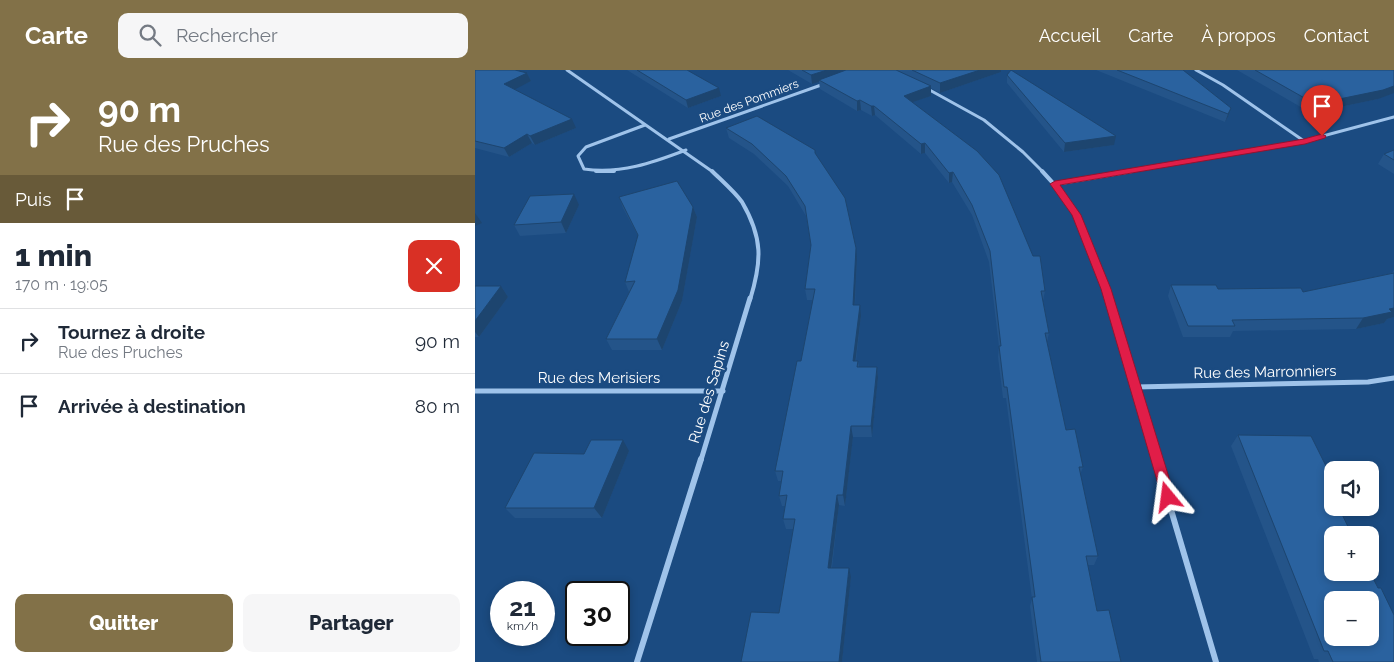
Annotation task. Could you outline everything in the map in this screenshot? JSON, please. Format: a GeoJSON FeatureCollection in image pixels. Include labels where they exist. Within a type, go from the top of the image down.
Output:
{"type":"FeatureCollection","features":[{"type":"Feature","properties":{"kind":"street","name":"Rue des Sapins"},"geometry":{"type":"LineString","coordinates":[[567,70],[645,125],[686,150],[708,167],[741,201],[759,240],[757,273],[723,391],[637,662]]}},
{"type":"Feature","properties":{"kind":"street"},"geometry":{"type":"LineString","coordinates":[[1196,70],[1223,85],[1305,141]]}},
{"type":"Feature","properties":{"kind":"street","name":"Rue des Pommiers"},"geometry":{"type":"LineString","coordinates":[[669,139],[825,83]]}},
{"type":"Feature","properties":{"kind":"street"},"geometry":{"type":"LineString","coordinates":[[916,84],[940,94],[984,120],[1023,152],[1055,184],[1077,215],[1106,289],[1216,662]]}},
{"type":"Feature","properties":{"kind":"street"},"geometry":{"type":"LineString","coordinates":[[1055,184],[1305,141],[1394,117]]}},
{"type":"Feature","properties":{"kind":"street"},"geometry":{"type":"LineString","coordinates":[[645,125],[586,147],[578,156],[585,169],[600,172],[641,167],[686,150]]}},
{"type":"Feature","properties":{"kind":"street","name":"Rue des Marronniers"},"geometry":{"type":"LineString","coordinates":[[1136,387],[1368,382],[1394,378]]}},
{"type":"Feature","properties":{"kind":"street","name":"Rue des Merisiers"},"geometry":{"type":"LineString","coordinates":[[475,391],[723,391]]}},
{"type":"Feature","properties":{"kind":"building"},"geometry":{"type":"Polygon","coordinates":[[[475,70],[515,70],[527,73],[504,84],[572,119],[530,136],[527,134],[504,148],[475,141],[475,70]]]}},
{"type":"Feature","properties":{"kind":"building"},"geometry":{"type":"Polygon","coordinates":[[[637,70],[687,70],[719,88],[686,100],[637,70]]]}},
{"type":"Feature","properties":{"kind":"building"},"geometry":{"type":"Polygon","coordinates":[[[802,70],[827,70],[811,75],[802,70]]]}},
{"type":"Feature","properties":{"kind":"building"},"geometry":{"type":"Polygon","coordinates":[[[846,70],[896,70],[931,86],[904,96],[977,151],[999,175],[1033,256],[1040,256],[1045,291],[1041,291],[1049,333],[1045,333],[1066,430],[1075,429],[1083,467],[1079,467],[1098,556],[1086,556],[1097,611],[1109,610],[1121,662],[1041,662],[1032,597],[1035,597],[1007,387],[1004,387],[990,251],[972,205],[953,172],[949,173],[925,143],[921,144],[874,106],[860,100],[857,101],[819,80],[846,70]]]}},
{"type":"Feature","properties":{"kind":"building"},"geometry":{"type":"Polygon","coordinates":[[[912,70],[980,70],[940,83],[912,70]]]}},
{"type":"Feature","properties":{"kind":"building"},"geometry":{"type":"Polygon","coordinates":[[[1011,70],[1116,136],[1065,143],[1007,75],[1011,70]]]}},
{"type":"Feature","properties":{"kind":"building"},"geometry":{"type":"Polygon","coordinates":[[[1117,70],[1183,70],[1231,108],[1228,114],[1117,70]]]}},
{"type":"Feature","properties":{"kind":"building"},"geometry":{"type":"Polygon","coordinates":[[[1255,70],[1394,70],[1394,86],[1315,104],[1255,70]]]}},
{"type":"Feature","properties":{"kind":"building"},"geometry":{"type":"Polygon","coordinates":[[[757,116],[815,150],[815,153],[845,198],[856,248],[853,305],[860,305],[853,361],[858,361],[857,367],[877,367],[871,426],[851,426],[843,495],[837,495],[828,568],[849,568],[839,662],[741,662],[751,612],[779,613],[795,519],[783,519],[787,495],[779,496],[783,471],[775,471],[797,361],[801,361],[815,289],[805,289],[811,245],[805,206],[786,176],[752,144],[726,128],[757,116]]]}},
{"type":"Feature","properties":{"kind":"building"},"geometry":{"type":"Polygon","coordinates":[[[1394,150],[1394,160],[1384,154],[1394,150]]]}},
{"type":"Feature","properties":{"kind":"building"},"geometry":{"type":"Polygon","coordinates":[[[677,181],[693,207],[678,290],[657,339],[606,339],[635,281],[625,282],[638,235],[619,197],[677,181]]]}},
{"type":"Feature","properties":{"kind":"building"},"geometry":{"type":"Polygon","coordinates":[[[574,194],[561,222],[514,225],[530,196],[574,194]]]}},
{"type":"Feature","properties":{"kind":"building"},"geometry":{"type":"Polygon","coordinates":[[[1394,273],[1394,308],[1389,309],[1392,312],[1363,318],[1232,320],[1235,326],[1188,326],[1171,285],[1216,285],[1218,289],[1301,288],[1303,292],[1394,273]]]}},
{"type":"Feature","properties":{"kind":"building"},"geometry":{"type":"Polygon","coordinates":[[[475,286],[501,286],[475,321],[475,286]]]}},
{"type":"Feature","properties":{"kind":"building"},"geometry":{"type":"Polygon","coordinates":[[[1238,435],[1311,436],[1324,462],[1324,516],[1343,516],[1348,526],[1324,526],[1324,581],[1374,581],[1378,588],[1381,588],[1394,615],[1394,662],[1333,662],[1328,651],[1324,651],[1238,435]]]}},
{"type":"Feature","properties":{"kind":"building"},"geometry":{"type":"Polygon","coordinates":[[[591,440],[623,440],[594,508],[505,508],[534,453],[584,454],[591,440]]]}},
{"type":"Feature","properties":{"kind":"route"},"geometry":{"type":"LineString","coordinates":[[1168,497],[1106,289],[1077,215],[1055,184],[1305,141],[1322,136]]}}]}
